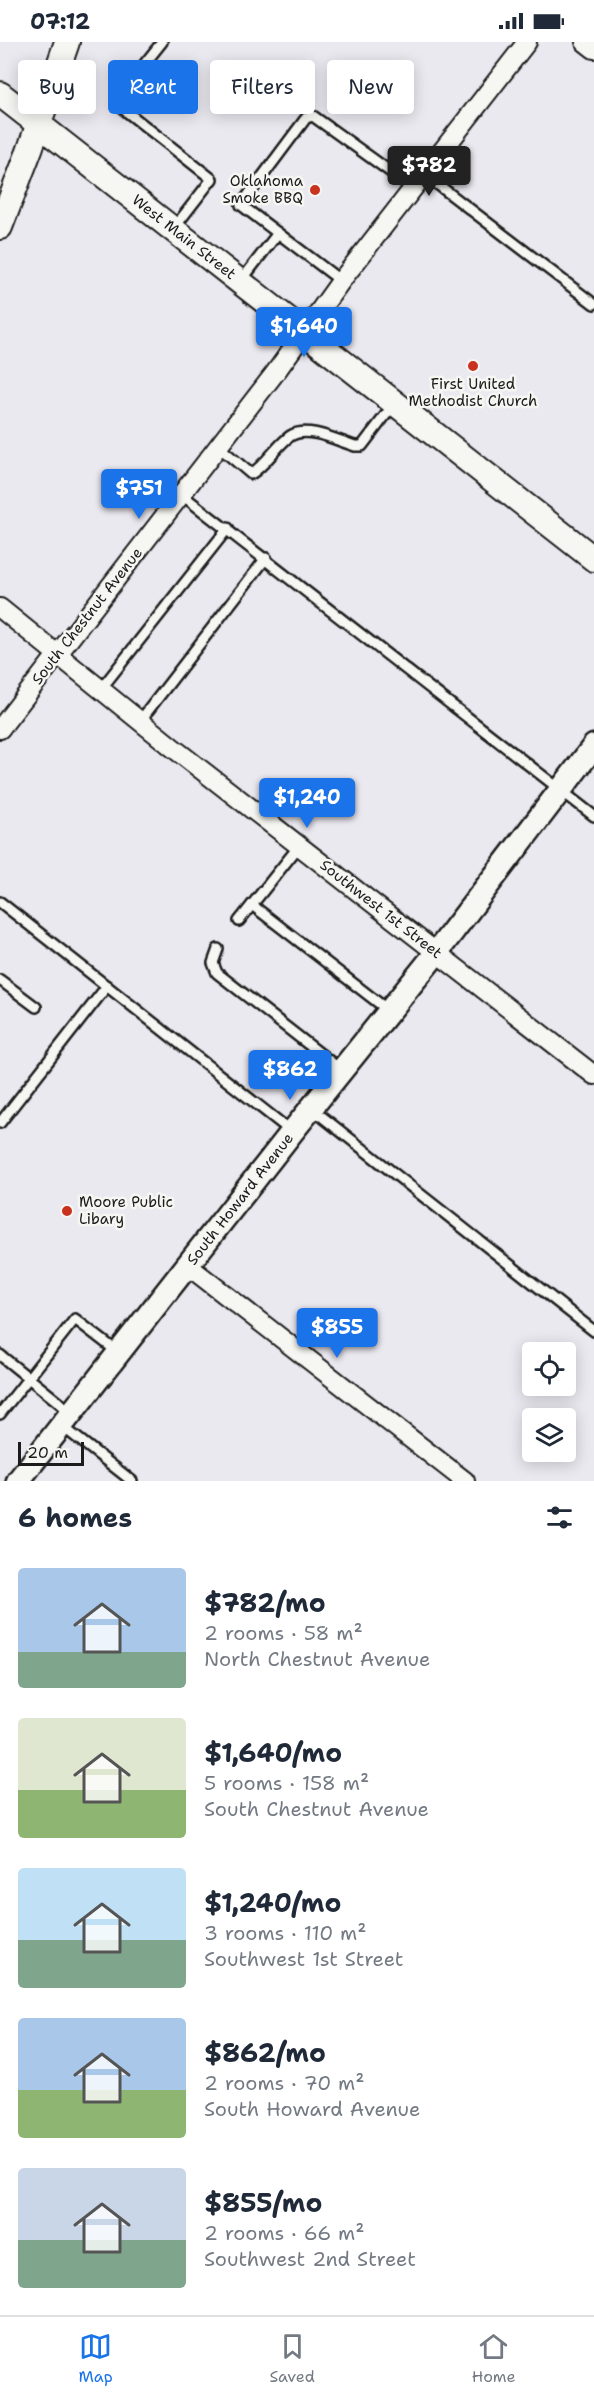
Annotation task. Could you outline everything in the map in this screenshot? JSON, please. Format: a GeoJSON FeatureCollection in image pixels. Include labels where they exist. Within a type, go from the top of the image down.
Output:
{"type":"FeatureCollection","features":[{"type":"Feature","properties":{"kind":"main road"},"geometry":{"type":"LineString","coordinates":[[0,227],[67,42]]}},
{"type":"Feature","properties":{"kind":"main road","name":"West Main Street"},"geometry":{"type":"LineString","coordinates":[[0,94],[594,559]]}},
{"type":"Feature","properties":{"kind":"street","name":"South Chestnut Avenue"},"geometry":{"type":"LineString","coordinates":[[0,729],[526,42]]}},
{"type":"Feature","properties":{"kind":"street"},"geometry":{"type":"LineString","coordinates":[[585,42],[594,49]]}},
{"type":"Feature","properties":{"kind":"street","name":"Southwest 1st Street"},"geometry":{"type":"LineString","coordinates":[[0,608],[299,846],[594,1076]]}},
{"type":"Feature","properties":{"kind":"street","name":"South Howard Avenue"},"geometry":{"type":"LineString","coordinates":[[18,1481],[311,1108],[437,952],[594,746]]}},
{"type":"Feature","properties":{"kind":"street"},"geometry":{"type":"LineString","coordinates":[[187,1265],[465,1481]]}},
{"type":"Feature","properties":{"kind":"lane"},"geometry":{"type":"LineString","coordinates":[[162,42],[118,96],[122,108],[212,179],[173,229]]}},
{"type":"Feature","properties":{"kind":"lane"},"geometry":{"type":"LineString","coordinates":[[341,281],[241,205],[306,118],[313,116],[418,181],[594,304]]}},
{"type":"Feature","properties":{"kind":"lane"},"geometry":{"type":"LineString","coordinates":[[241,282],[278,233]]}},
{"type":"Feature","properties":{"kind":"lane"},"geometry":{"type":"LineString","coordinates":[[218,446],[251,474],[259,469],[292,435],[308,432],[362,446],[395,403]]}},
{"type":"Feature","properties":{"kind":"lane"},"geometry":{"type":"LineString","coordinates":[[181,494],[228,528],[594,816]]}},
{"type":"Feature","properties":{"kind":"lane"},"geometry":{"type":"LineString","coordinates":[[102,689],[228,528]]}},
{"type":"Feature","properties":{"kind":"lane"},"geometry":{"type":"LineString","coordinates":[[140,720],[266,558]]}},
{"type":"Feature","properties":{"kind":"lane"},"geometry":{"type":"LineString","coordinates":[[239,921],[299,846]]}},
{"type":"Feature","properties":{"kind":"lane"},"geometry":{"type":"LineString","coordinates":[[0,902],[292,1132]]}},
{"type":"Feature","properties":{"kind":"lane"},"geometry":{"type":"LineString","coordinates":[[252,905],[389,1011]]}},
{"type":"Feature","properties":{"kind":"lane"},"geometry":{"type":"LineString","coordinates":[[218,949],[213,963],[218,973],[342,1070]]}},
{"type":"Feature","properties":{"kind":"lane"},"geometry":{"type":"LineString","coordinates":[[0,980],[36,1007]]}},
{"type":"Feature","properties":{"kind":"lane"},"geometry":{"type":"LineString","coordinates":[[0,1123],[107,986]]}},
{"type":"Feature","properties":{"kind":"lane"},"geometry":{"type":"LineString","coordinates":[[311,1108],[594,1331]]}},
{"type":"Feature","properties":{"kind":"lane"},"geometry":{"type":"LineString","coordinates":[[0,1414],[75,1319],[118,1353]]}},
{"type":"Feature","properties":{"kind":"lane"},"geometry":{"type":"LineString","coordinates":[[0,1355],[29,1378],[67,1419],[132,1481]]}},
{"type":"Feature","properties":{"kind":"place","name":"Oklahoma Smoke BBQ"},"geometry":{"type":"Point","coordinates":[315,190]}},
{"type":"Feature","properties":{"kind":"place","name":"First United Methodist Church"},"geometry":{"type":"Point","coordinates":[473,366]}},
{"type":"Feature","properties":{"kind":"place","name":"Moore Public Libary"},"geometry":{"type":"Point","coordinates":[67,1211]}}]}
